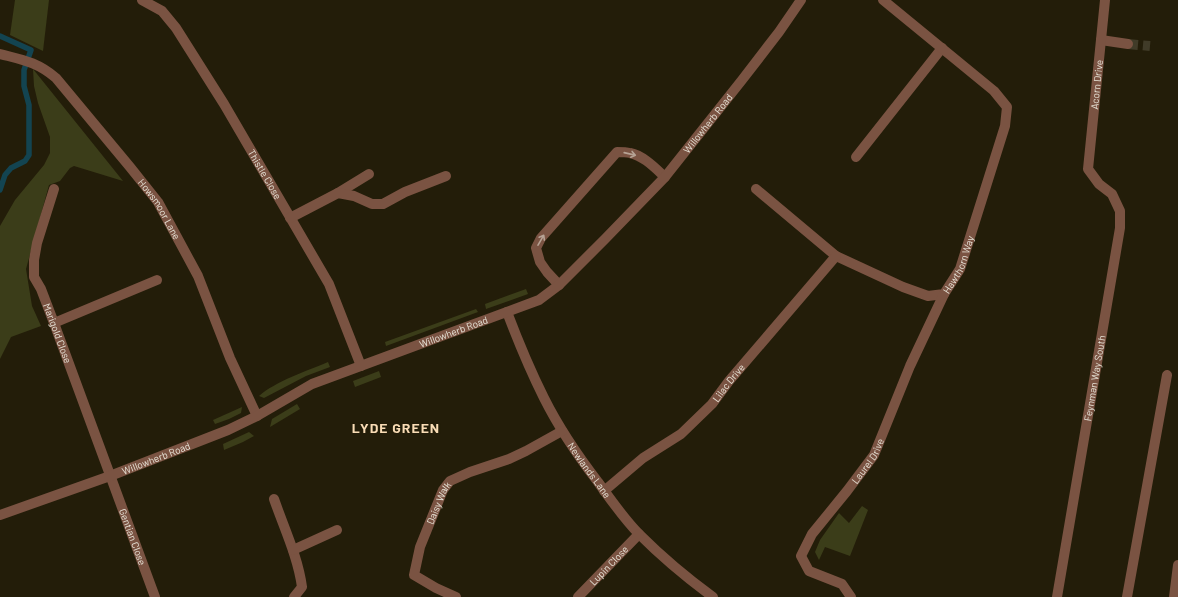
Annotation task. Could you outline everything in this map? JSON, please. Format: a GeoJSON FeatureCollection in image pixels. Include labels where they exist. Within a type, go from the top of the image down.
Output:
{"type":"FeatureCollection","features":[{"type":"Feature","properties":{"kind":"street","name":"Thistle Close"},"geometry":{"type":"LineString","coordinates":[[142,0],[162,11],[176,28],[224,104],[329,284],[361,366]]}},
{"type":"Feature","properties":{"kind":"street","name":"Willowherb Road"},"geometry":{"type":"LineString","coordinates":[[0,515],[110,476],[228,430],[257,416],[312,384],[539,300],[559,285],[665,177],[779,32],[801,0]]}},
{"type":"Feature","properties":{"kind":"street","name":"Hawthorn Way"},"geometry":{"type":"LineString","coordinates":[[756,189],[836,256],[903,287],[928,296],[944,294],[960,269],[1005,126],[1007,107],[994,91],[883,0]]}},
{"type":"Feature","properties":{"kind":"street","name":"Acorn Drive"},"geometry":{"type":"LineString","coordinates":[[1088,169],[1105,0]]}},
{"type":"Feature","properties":{"kind":"street"},"geometry":{"type":"LineString","coordinates":[[1101,40],[1128,44]]}},
{"type":"Feature","properties":{"kind":"street"},"geometry":{"type":"LineString","coordinates":[[856,156],[942,48]]}},
{"type":"Feature","properties":{"kind":"street","name":"Howsmoor Lane"},"geometry":{"type":"LineString","coordinates":[[0,54],[34,64],[45,69],[56,78],[158,202],[198,276],[230,358],[257,416]]}},
{"type":"Feature","properties":{"kind":"street"},"geometry":{"type":"LineString","coordinates":[[559,285],[540,262],[536,248],[541,238],[617,152],[630,152],[644,159],[665,177]]}},
{"type":"Feature","properties":{"kind":"street","name":"Feynman Way South"},"geometry":{"type":"LineString","coordinates":[[1057,597],[1120,228],[1120,211],[1112,194],[1099,184],[1088,169]]}},
{"type":"Feature","properties":{"kind":"street"},"geometry":{"type":"LineString","coordinates":[[290,218],[338,193],[369,174]]}},
{"type":"Feature","properties":{"kind":"street"},"geometry":{"type":"LineString","coordinates":[[338,193],[354,196],[372,204],[383,204],[405,192],[446,176]]}},
{"type":"Feature","properties":{"kind":"street","name":"Marigold Close"},"geometry":{"type":"LineString","coordinates":[[54,189],[37,243],[34,260],[34,277],[41,289],[54,322],[110,476]]}},
{"type":"Feature","properties":{"kind":"street","name":"Lilac Drive"},"geometry":{"type":"LineString","coordinates":[[604,491],[643,458],[681,434],[712,404],[729,381],[836,256]]}},
{"type":"Feature","properties":{"kind":"street"},"geometry":{"type":"LineString","coordinates":[[54,322],[157,280]]}},
{"type":"Feature","properties":{"kind":"street","name":"Laurel Drive"},"geometry":{"type":"LineString","coordinates":[[851,597],[842,584],[809,571],[801,556],[812,534],[874,455],[910,366],[944,294]]}},
{"type":"Feature","properties":{"kind":"street","name":"Newlands Lane"},"geometry":{"type":"LineString","coordinates":[[507,312],[528,365],[544,399],[562,432],[578,456],[639,534],[682,573],[713,597]]}},
{"type":"Feature","properties":{"kind":"street"},"geometry":{"type":"LineString","coordinates":[[1127,597],[1167,375]]}},
{"type":"Feature","properties":{"kind":"street","name":"Daisy Walk"},"geometry":{"type":"LineString","coordinates":[[456,597],[436,588],[414,575],[420,547],[443,490],[450,481],[470,472],[526,452],[562,432]]}},
{"type":"Feature","properties":{"kind":"street","name":"Gentian Close"},"geometry":{"type":"LineString","coordinates":[[110,476],[155,597]]}},
{"type":"Feature","properties":{"kind":"street"},"geometry":{"type":"LineString","coordinates":[[274,499],[301,576],[302,588],[294,597]]}},
{"type":"Feature","properties":{"kind":"street"},"geometry":{"type":"LineString","coordinates":[[293,550],[337,530]]}},
{"type":"Feature","properties":{"kind":"street","name":"Lupin Close"},"geometry":{"type":"LineString","coordinates":[[578,597],[639,534]]}},
{"type":"Feature","properties":{"kind":"street"},"geometry":{"type":"LineString","coordinates":[[1174,597],[1178,565]]}},
{"type":"Feature","properties":{"kind":"green space"},"geometry":{"type":"Polygon","coordinates":[[[15,0],[49,0],[43,51],[10,35],[15,0]]]}},
{"type":"Feature","properties":{"kind":"green space"},"geometry":{"type":"Polygon","coordinates":[[[33,69],[123,181],[74,166],[70,168],[60,181],[49,185],[26,269],[32,306],[41,326],[11,337],[0,359],[0,226],[15,200],[44,165],[50,153],[50,137],[38,103],[34,86],[33,69]]]}},
{"type":"Feature","properties":{"kind":"green space"},"geometry":{"type":"Polygon","coordinates":[[[526,289],[528,294],[486,309],[485,304],[526,289]]]}},
{"type":"Feature","properties":{"kind":"green space"},"geometry":{"type":"Polygon","coordinates":[[[476,309],[478,312],[386,346],[385,342],[476,309]]]}},
{"type":"Feature","properties":{"kind":"green space"},"geometry":{"type":"Polygon","coordinates":[[[328,362],[330,367],[306,376],[264,398],[259,396],[283,381],[328,362]]]}},
{"type":"Feature","properties":{"kind":"green space"},"geometry":{"type":"Polygon","coordinates":[[[379,371],[381,377],[355,387],[353,381],[379,371]]]}},
{"type":"Feature","properties":{"kind":"green space"},"geometry":{"type":"Polygon","coordinates":[[[297,404],[300,409],[270,427],[272,419],[297,404]]]}},
{"type":"Feature","properties":{"kind":"green space"},"geometry":{"type":"Polygon","coordinates":[[[242,407],[241,413],[215,424],[213,420],[242,407]]]}},
{"type":"Feature","properties":{"kind":"green space"},"geometry":{"type":"Polygon","coordinates":[[[249,432],[254,436],[224,450],[223,444],[249,432]]]}},
{"type":"Feature","properties":{"kind":"green space"},"geometry":{"type":"Polygon","coordinates":[[[862,506],[868,510],[850,556],[825,547],[819,560],[815,552],[820,540],[839,513],[849,523],[862,506]]]}},
{"type":"Feature","properties":{"kind":"waterway"},"geometry":{"type":"LineString","coordinates":[[0,36],[31,50],[24,70],[24,86],[29,105],[29,155],[25,161],[11,168],[5,175],[0,190]]}},
{"type":"Feature","properties":{"kind":"tunnel"},"geometry":{"type":"LineString","coordinates":[[1128,44],[1150,46]]}},
{"type":"Feature","properties":{"kind":"district","name":"LYDE GREEN"},"geometry":{"type":"Point","coordinates":[396,428]}}]}
